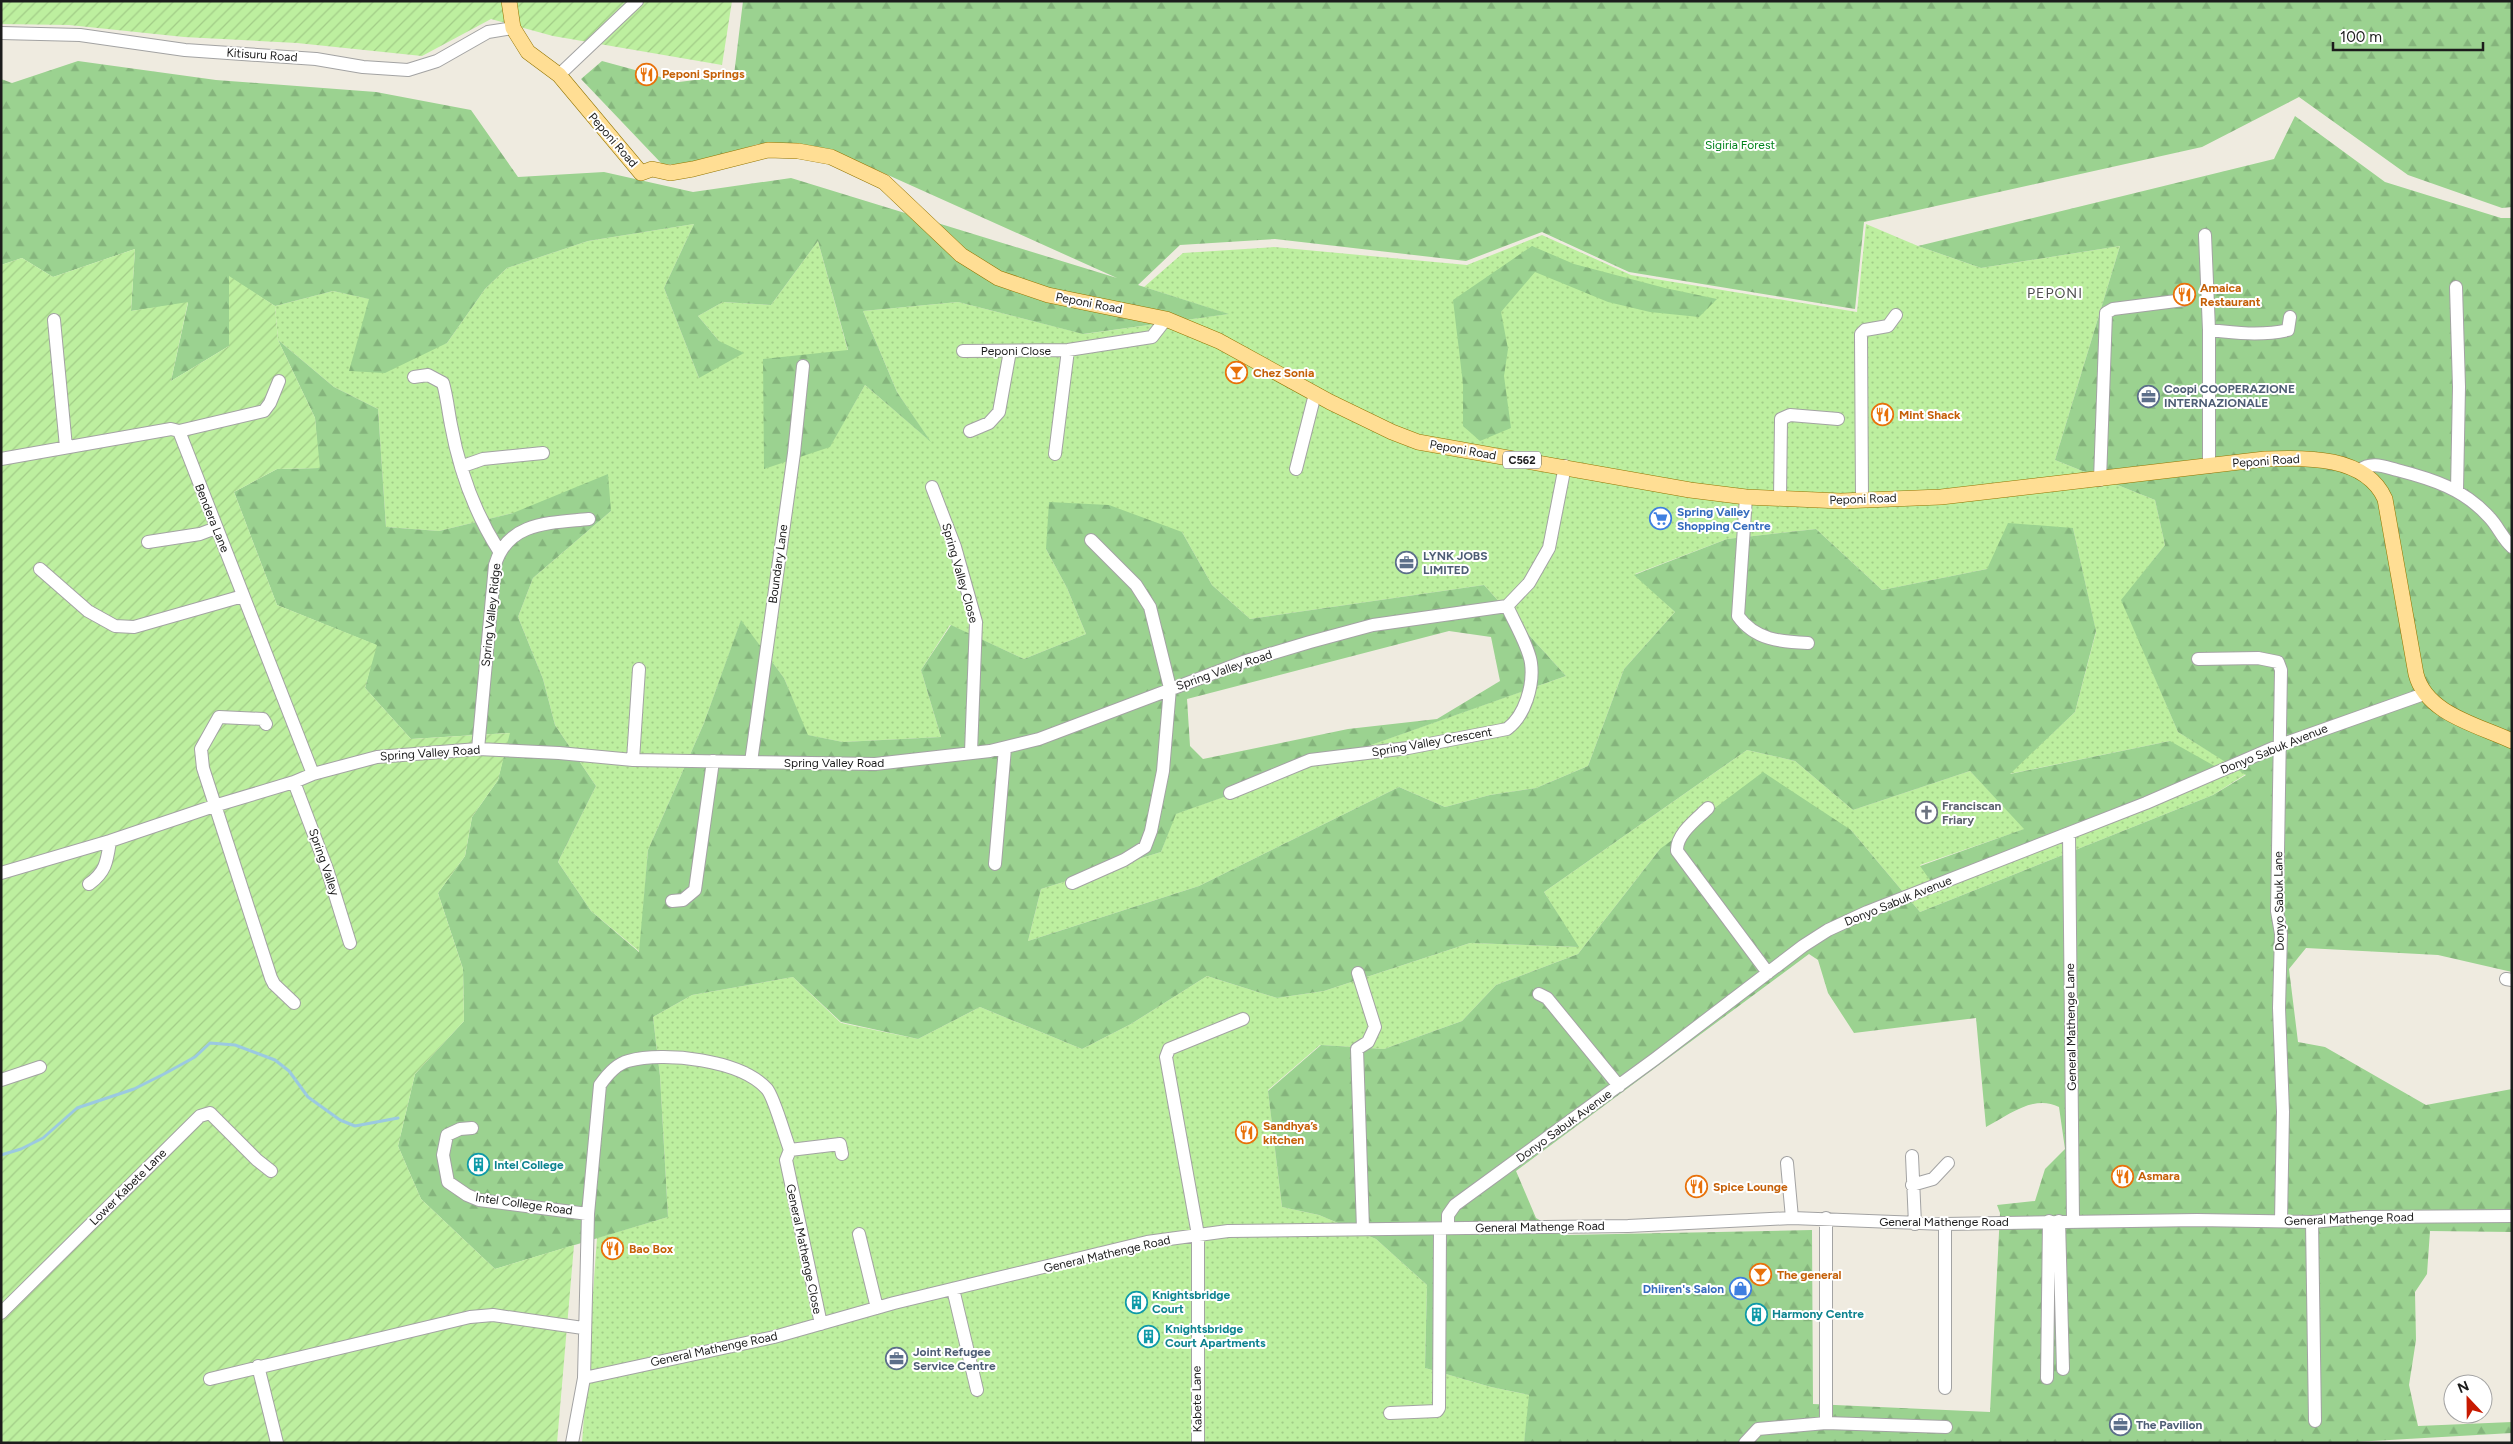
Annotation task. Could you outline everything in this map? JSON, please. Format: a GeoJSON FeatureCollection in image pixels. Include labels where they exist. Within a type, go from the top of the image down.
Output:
{"type":"FeatureCollection","features":[{"type":"Feature","properties":{"kind":"main road","name":"Peponi Road"},"geometry":{"type":"LineString","coordinates":[[509,1],[513,28],[532,57],[559,75],[641,173],[652,169],[670,173],[693,169],[768,150],[798,151],[830,157],[884,182],[961,255],[998,278],[1048,295],[1166,319],[1219,341],[1315,394],[1392,432],[1418,442],[1565,466],[1690,490],[1780,499],[1862,501],[1941,497],[2100,480],[2265,459],[2300,458],[2360,470]]}},
{"type":"Feature","properties":{"kind":"main road"},"geometry":{"type":"LineString","coordinates":[[2360,470],[2376,483],[2385,499],[2416,674],[2424,694],[2444,709],[2512,741]]}},
{"type":"Feature","properties":{"kind":"street"},"geometry":{"type":"LineString","coordinates":[[559,75],[637,1]]}},
{"type":"Feature","properties":{"kind":"street","name":"Kitisuru Road"},"geometry":{"type":"LineString","coordinates":[[1,33],[80,35],[184,50],[316,59],[363,67],[408,70],[436,61],[488,32],[513,28]]}},
{"type":"Feature","properties":{"kind":"street"},"geometry":{"type":"LineString","coordinates":[[2206,235],[2209,330],[2208,467]]}},
{"type":"Feature","properties":{"kind":"street"},"geometry":{"type":"LineString","coordinates":[[2456,287],[2459,387],[2457,490]]}},
{"type":"Feature","properties":{"kind":"street"},"geometry":{"type":"LineString","coordinates":[[2100,480],[2106,313],[2113,309],[2184,300]]}},
{"type":"Feature","properties":{"kind":"street"},"geometry":{"type":"LineString","coordinates":[[1862,501],[1861,334],[1865,330],[1888,326],[1896,314]]}},
{"type":"Feature","properties":{"kind":"street"},"geometry":{"type":"LineString","coordinates":[[2209,330],[2249,334],[2280,332],[2288,330],[2290,317]]}},
{"type":"Feature","properties":{"kind":"street","name":"Peponi Close"},"geometry":{"type":"LineString","coordinates":[[963,351],[1068,350],[1152,337],[1166,319]]}},
{"type":"Feature","properties":{"kind":"street"},"geometry":{"type":"LineString","coordinates":[[54,320],[66,447]]}},
{"type":"Feature","properties":{"kind":"street"},"geometry":{"type":"LineString","coordinates":[[970,430],[989,423],[999,412],[1010,350]]}},
{"type":"Feature","properties":{"kind":"street","name":"Peponi Close"},"geometry":{"type":"LineString","coordinates":[[1055,454],[1068,350]]}},
{"type":"Feature","properties":{"kind":"street","name":"Boundary Lane"},"geometry":{"type":"LineString","coordinates":[[751,762],[794,454],[803,366]]}},
{"type":"Feature","properties":{"kind":"street"},"geometry":{"type":"LineString","coordinates":[[414,376],[428,375],[443,383],[451,426],[468,487],[483,526],[499,551]]}},
{"type":"Feature","properties":{"kind":"street"},"geometry":{"type":"LineString","coordinates":[[1,459],[171,429],[179,431],[264,411],[279,380]]}},
{"type":"Feature","properties":{"kind":"street"},"geometry":{"type":"LineString","coordinates":[[1296,469],[1315,394]]}},
{"type":"Feature","properties":{"kind":"street"},"geometry":{"type":"LineString","coordinates":[[1780,499],[1781,419],[1790,415],[1838,418]]}},
{"type":"Feature","properties":{"kind":"street","name":"Bendera Lane"},"geometry":{"type":"LineString","coordinates":[[179,431],[313,774]]}},
{"type":"Feature","properties":{"kind":"street"},"geometry":{"type":"LineString","coordinates":[[463,466],[483,459],[544,453]]}},
{"type":"Feature","properties":{"kind":"street"},"geometry":{"type":"LineString","coordinates":[[1507,606],[1529,583],[1549,548],[1565,466]]}},
{"type":"Feature","properties":{"kind":"street"},"geometry":{"type":"LineString","coordinates":[[2360,470],[2369,466],[2379,466],[2430,479],[2457,490],[2488,516],[2504,540],[2512,547]]}},
{"type":"Feature","properties":{"kind":"street","name":"Spring Valley Close"},"geometry":{"type":"LineString","coordinates":[[932,487],[955,547],[976,622],[971,752]]}},
{"type":"Feature","properties":{"kind":"street"},"geometry":{"type":"LineString","coordinates":[[1746,497],[1738,616],[1748,627],[1764,637],[1785,642],[1808,644]]}},
{"type":"Feature","properties":{"kind":"street","name":"Spring Valley Ridge"},"geometry":{"type":"LineString","coordinates":[[478,749],[495,565],[499,551],[518,534],[540,524],[589,519]]}},
{"type":"Feature","properties":{"kind":"street"},"geometry":{"type":"LineString","coordinates":[[148,542],[200,534],[216,528]]}},
{"type":"Feature","properties":{"kind":"street"},"geometry":{"type":"LineString","coordinates":[[1072,883],[1124,860],[1145,848],[1151,830],[1163,771],[1170,688],[1150,607],[1136,585],[1091,540]]}},
{"type":"Feature","properties":{"kind":"street"},"geometry":{"type":"LineString","coordinates":[[40,569],[88,611],[115,626],[134,627],[243,596]]}},
{"type":"Feature","properties":{"kind":"street","name":"Spring Valley Road"},"geometry":{"type":"LineString","coordinates":[[1,873],[110,841],[214,806],[294,782],[313,774],[377,756],[478,749],[559,753],[632,760],[875,764],[990,751],[1039,739],[1243,662],[1373,625],[1507,606]]}},
{"type":"Feature","properties":{"kind":"street","name":"Spring Valley Crescent"},"geometry":{"type":"LineString","coordinates":[[1230,794],[1310,760],[1408,748],[1506,729],[1520,715],[1529,693],[1532,675],[1531,661],[1507,606]]}},
{"type":"Feature","properties":{"kind":"street","name":"Donyo Sabuk Lane"},"geometry":{"type":"LineString","coordinates":[[2198,659],[2258,658],[2278,662],[2281,670],[2277,911],[2281,934],[2279,1008],[2283,1112],[2281,1221]]}},
{"type":"Feature","properties":{"kind":"street"},"geometry":{"type":"LineString","coordinates":[[632,760],[639,669]]}},
{"type":"Feature","properties":{"kind":"street","name":"Donyo Sabuk Avenue"},"geometry":{"type":"LineString","coordinates":[[1390,1413],[1437,1411],[1439,1408],[1444,1228],[1448,1215],[1455,1206],[1619,1086],[1768,972],[1828,930],[1874,910],[2146,803],[2280,745],[2424,694]]}},
{"type":"Feature","properties":{"kind":"street"},"geometry":{"type":"LineString","coordinates":[[266,724],[263,719],[219,716],[202,748],[203,768],[271,978],[274,984],[294,1003]]}},
{"type":"Feature","properties":{"kind":"street"},"geometry":{"type":"LineString","coordinates":[[996,864],[1005,748]]}},
{"type":"Feature","properties":{"kind":"street"},"geometry":{"type":"LineString","coordinates":[[672,901],[682,900],[695,890],[713,761]]}},
{"type":"Feature","properties":{"kind":"street","name":"Spring Valley"},"geometry":{"type":"LineString","coordinates":[[294,782],[328,869],[350,944]]}},
{"type":"Feature","properties":{"kind":"street"},"geometry":{"type":"LineString","coordinates":[[1708,808],[1680,837],[1677,851],[1768,972]]}},
{"type":"Feature","properties":{"kind":"street","name":"General Mathenge Lane"},"geometry":{"type":"LineString","coordinates":[[2069,833],[2073,1221]]}},
{"type":"Feature","properties":{"kind":"street"},"geometry":{"type":"LineString","coordinates":[[89,884],[100,877],[107,865],[110,841]]}},
{"type":"Feature","properties":{"kind":"street"},"geometry":{"type":"LineString","coordinates":[[1358,973],[1375,1027],[1368,1042],[1357,1049],[1362,1229]]}},
{"type":"Feature","properties":{"kind":"street"},"geometry":{"type":"LineString","coordinates":[[1539,994],[1547,998],[1619,1086]]}},
{"type":"Feature","properties":{"kind":"street","name":"Kabete Lane"},"geometry":{"type":"LineString","coordinates":[[1198,1443],[1198,1235],[1166,1057],[1169,1049],[1243,1019]]}},
{"type":"Feature","properties":{"kind":"street"},"geometry":{"type":"LineString","coordinates":[[572,1443],[584,1378],[583,1328],[586,1301],[588,1214],[600,1085],[612,1070],[628,1061],[684,1056],[721,1065],[752,1076],[768,1090],[790,1150],[840,1144],[842,1154]]}},
{"type":"Feature","properties":{"kind":"street"},"geometry":{"type":"LineString","coordinates":[[1,1080],[40,1067]]}},
{"type":"Feature","properties":{"kind":"street","name":"Lower Kabete Lane"},"geometry":{"type":"LineString","coordinates":[[1,1313],[200,1116],[210,1113],[257,1160],[271,1171]]}},
{"type":"Feature","properties":{"kind":"street","name":"Intel College Road"},"geometry":{"type":"LineString","coordinates":[[472,1128],[460,1129],[447,1135],[443,1155],[448,1182],[460,1191],[479,1200],[588,1214]]}},
{"type":"Feature","properties":{"kind":"street","name":"General Mathenge Close"},"geometry":{"type":"LineString","coordinates":[[790,1150],[786,1160],[788,1174],[820,1324]]}},
{"type":"Feature","properties":{"kind":"street"},"geometry":{"type":"LineString","coordinates":[[1912,1156],[1915,1224]]}},
{"type":"Feature","properties":{"kind":"street"},"geometry":{"type":"LineString","coordinates":[[1788,1163],[1792,1218]]}},
{"type":"Feature","properties":{"kind":"street"},"geometry":{"type":"LineString","coordinates":[[1912,1185],[1933,1179],[1948,1163]]}},
{"type":"Feature","properties":{"kind":"street","name":"General Mathenge Road"},"geometry":{"type":"LineString","coordinates":[[584,1378],[774,1337],[877,1308],[1147,1242],[1228,1231],[1628,1226],[1792,1218],[1945,1224],[2054,1221],[2312,1222],[2365,1218],[2512,1216]]}},
{"type":"Feature","properties":{"kind":"street"},"geometry":{"type":"LineString","coordinates":[[1826,1218],[1826,1422]]}},
{"type":"Feature","properties":{"kind":"street"},"geometry":{"type":"LineString","coordinates":[[2054,1221],[2063,1369]]}},
{"type":"Feature","properties":{"kind":"street"},"geometry":{"type":"LineString","coordinates":[[2047,1378],[2054,1221]]}},
{"type":"Feature","properties":{"kind":"street"},"geometry":{"type":"LineString","coordinates":[[2312,1222],[2315,1421]]}},
{"type":"Feature","properties":{"kind":"street"},"geometry":{"type":"LineString","coordinates":[[1945,1224],[1945,1388]]}},
{"type":"Feature","properties":{"kind":"street"},"geometry":{"type":"LineString","coordinates":[[860,1234],[877,1308]]}},
{"type":"Feature","properties":{"kind":"street"},"geometry":{"type":"LineString","coordinates":[[953,1289],[977,1390]]}},
{"type":"Feature","properties":{"kind":"street"},"geometry":{"type":"LineString","coordinates":[[210,1378],[470,1317],[493,1315],[583,1328]]}},
{"type":"Feature","properties":{"kind":"street"},"geometry":{"type":"LineString","coordinates":[[258,1366],[278,1443]]}},
{"type":"Feature","properties":{"kind":"street"},"geometry":{"type":"LineString","coordinates":[[1745,1443],[1758,1429],[1826,1422],[1946,1427]]}},
{"type":"Feature","properties":{"kind":"green space"},"geometry":{"type":"Polygon","coordinates":[[[1,1],[732,1],[722,65],[553,36],[491,19],[422,56],[297,43],[184,37],[69,25],[1,24],[1,1]]]}},
{"type":"Feature","properties":{"kind":"green space","name":"Sigiria Forest"},"geometry":{"type":"Polygon","coordinates":[[[743,1],[2512,1],[2512,207],[2502,208],[2408,175],[2299,97],[2202,147],[1864,222],[1855,309],[1629,272],[1542,232],[1466,261],[1275,239],[1180,245],[1138,285],[1229,314],[1083,334],[958,302],[863,311],[897,392],[931,442],[865,385],[830,447],[764,469],[763,359],[848,350],[818,241],[771,305],[723,302],[698,316],[719,341],[744,353],[699,378],[664,288],[694,224],[588,241],[507,268],[485,289],[447,343],[385,373],[349,371],[369,299],[333,291],[275,306],[229,277],[229,346],[171,381],[188,303],[131,311],[135,249],[53,277],[22,258],[1,265],[1,79],[12,83],[78,61],[216,80],[376,92],[471,110],[518,177],[604,172],[693,192],[791,178],[1117,278],[830,149],[758,144],[691,165],[662,164],[581,79],[602,61],[679,82],[734,75],[743,1]]]}},
{"type":"Feature","properties":{"kind":"green space"},"geometry":{"type":"Polygon","coordinates":[[[2295,116],[2385,182],[2501,218],[2512,218],[2512,972],[2438,955],[2306,948],[2289,969],[2298,1042],[2325,1047],[2426,1105],[2512,1089],[2512,1232],[2430,1231],[2427,1274],[2415,1292],[2416,1340],[2409,1385],[2418,1426],[2512,1422],[2512,1433],[2337,1443],[1524,1443],[1529,1395],[1491,1387],[1425,1368],[1427,1285],[1376,1239],[1319,1215],[1282,1207],[1268,1091],[1321,1045],[1384,1049],[1462,1021],[1496,985],[1578,954],[1660,849],[1763,772],[1851,830],[1920,912],[2213,795],[2246,775],[2178,732],[2121,600],[2165,545],[2155,500],[2055,460],[2120,246],[1981,268],[1918,246],[2274,159],[2295,116]],[[1809,954],[1516,1171],[1536,1218],[1566,1235],[1812,1230],[1813,1404],[1990,1412],[2000,1213],[1997,1205],[2035,1201],[2045,1169],[2065,1149],[2059,1107],[2050,1104],[2031,1104],[1986,1127],[1976,1018],[1854,1033],[1828,993],[1818,960],[1809,954]]]}},
{"type":"Feature","properties":{"kind":"green space"},"geometry":{"type":"Polygon","coordinates":[[[694,224],[664,288],[699,378],[719,341],[698,316],[723,302],[771,305],[818,241],[848,351],[830,446],[865,385],[929,440],[897,392],[863,311],[958,302],[1084,334],[1228,314],[1144,287],[1183,253],[1274,247],[1467,265],[1542,235],[1631,275],[1857,312],[1866,224],[1918,246],[1981,268],[2120,246],[2055,460],[2155,500],[2165,545],[2122,600],[2178,732],[2246,774],[2213,795],[1920,912],[1851,830],[1660,849],[1578,954],[1496,985],[1462,1021],[1384,1049],[1320,1045],[1268,1090],[1282,1207],[1319,1215],[1376,1239],[1427,1285],[1425,1368],[1491,1387],[1530,1395],[1524,1443],[582,1443],[597,1238],[668,1217],[660,1076],[653,1017],[692,995],[793,977],[841,1023],[918,1039],[980,1007],[1082,1049],[1131,1024],[1207,976],[1277,998],[1324,991],[1470,943],[1578,947],[1544,892],[1747,750],[1795,761],[1853,810],[1970,771],[2025,829],[1920,865],[1938,890],[2170,741],[2009,774],[2075,712],[2096,632],[2073,528],[1987,569],[1882,590],[1816,529],[1727,539],[1635,574],[1675,612],[1624,669],[1588,766],[1536,788],[1490,795],[1445,807],[1399,787],[1199,886],[1028,941],[1041,889],[1161,852],[1175,814],[1566,676],[1484,585],[1250,619],[1212,585],[1182,532],[1046,549],[1067,588],[1086,634],[1024,659],[950,625],[921,670],[941,737],[843,742],[807,735],[784,678],[741,621],[704,723],[648,850],[640,952],[591,911],[558,862],[596,786],[555,725],[543,679],[518,617],[533,578],[611,511],[513,513],[439,531],[386,527],[378,409],[334,387],[278,340],[275,306],[333,291],[370,299],[350,371],[447,343],[485,289],[507,268],[588,241],[694,224]]]}},
{"type":"Feature","properties":{"kind":"green space"},"geometry":{"type":"Polygon","coordinates":[[[1532,246],[1574,264],[1665,288],[1717,299],[1699,317],[1650,312],[1608,302],[1535,272],[1501,312],[1508,349],[1504,376],[1511,428],[1480,441],[1463,426],[1463,384],[1453,300],[1532,246]]]}},
{"type":"Feature","properties":{"kind":"green space"},"geometry":{"type":"Polygon","coordinates":[[[135,249],[131,311],[188,302],[171,381],[229,346],[229,276],[275,306],[278,340],[315,418],[320,468],[277,469],[234,492],[277,605],[377,645],[365,688],[411,739],[510,733],[498,780],[472,817],[465,856],[438,893],[463,969],[464,1021],[415,1074],[398,1146],[421,1199],[495,1269],[574,1245],[557,1443],[1,1443],[1,265],[22,258],[53,277],[135,249]]]}},
{"type":"Feature","properties":{"kind":"green space"},"geometry":{"type":"Polygon","coordinates":[[[278,340],[334,387],[378,409],[386,527],[439,531],[513,513],[608,474],[611,511],[533,578],[518,617],[543,679],[555,725],[596,786],[558,862],[591,911],[639,952],[648,850],[704,723],[741,620],[784,678],[808,735],[843,742],[941,737],[921,670],[951,625],[1024,659],[1086,634],[1067,588],[1046,549],[1049,502],[1109,505],[1182,532],[1212,585],[1250,619],[1484,585],[1566,676],[1176,814],[1161,852],[1041,889],[1028,941],[1199,886],[1399,787],[1445,807],[1490,795],[1536,788],[1588,766],[1624,669],[1675,612],[1634,575],[1727,539],[1816,529],[1882,590],[1987,569],[2008,523],[2073,528],[2096,631],[2075,712],[2010,774],[2170,741],[2227,773],[1937,890],[1920,866],[2024,829],[1970,771],[1853,810],[1795,761],[1747,750],[1544,892],[1579,947],[1470,943],[1324,991],[1277,998],[1207,976],[1131,1024],[1082,1049],[980,1007],[918,1039],[841,1022],[793,977],[692,995],[653,1017],[660,1076],[668,1217],[495,1269],[421,1199],[398,1146],[415,1074],[464,1021],[463,969],[438,893],[465,856],[472,817],[498,780],[509,733],[411,739],[365,688],[376,645],[277,605],[234,492],[277,469],[319,468],[315,418],[278,340]],[[1449,631],[1187,699],[1190,746],[1203,759],[1348,729],[1437,719],[1500,681],[1491,637],[1449,631]]]}},
{"type":"Feature","properties":{"kind":"waterway"},"geometry":{"type":"LineString","coordinates":[[1,1155],[21,1149],[43,1138],[77,1108],[134,1089],[164,1074],[195,1057],[210,1043],[235,1045],[275,1060],[289,1071],[308,1097],[340,1120],[355,1126],[398,1118]]}},
{"type":"Feature","properties":{"kind":"place","name":"Peponi Springs"},"geometry":{"type":"Point","coordinates":[646,74]}},
{"type":"Feature","properties":{"kind":"place","name":"Amaica Restaurant"},"geometry":{"type":"Point","coordinates":[2184,295]}},
{"type":"Feature","properties":{"kind":"place","name":"Chez Sonia"},"geometry":{"type":"Point","coordinates":[1237,373]}},
{"type":"Feature","properties":{"kind":"place","name":"Coopi COOPERAZIONE INTERNAZIONALE"},"geometry":{"type":"Point","coordinates":[2148,396]}},
{"type":"Feature","properties":{"kind":"place","name":"Mint Shack"},"geometry":{"type":"Point","coordinates":[1883,415]}},
{"type":"Feature","properties":{"kind":"place","name":"Spring Valley Shopping Centre"},"geometry":{"type":"Point","coordinates":[1661,519]}},
{"type":"Feature","properties":{"kind":"place","name":"LYNK JOBS LIMITED"},"geometry":{"type":"Point","coordinates":[1407,563]}},
{"type":"Feature","properties":{"kind":"place","name":"Franciscan Friary"},"geometry":{"type":"Point","coordinates":[1926,813]}},
{"type":"Feature","properties":{"kind":"place","name":"Sandhya’s kitchen"},"geometry":{"type":"Point","coordinates":[1247,1133]}},
{"type":"Feature","properties":{"kind":"place","name":"Intel College"},"geometry":{"type":"Point","coordinates":[478,1165]}},
{"type":"Feature","properties":{"kind":"place","name":"Asmara"},"geometry":{"type":"Point","coordinates":[2122,1176]}},
{"type":"Feature","properties":{"kind":"place","name":"Spice Lounge"},"geometry":{"type":"Point","coordinates":[1697,1187]}},
{"type":"Feature","properties":{"kind":"place","name":"Bao Box"},"geometry":{"type":"Point","coordinates":[613,1249]}},
{"type":"Feature","properties":{"kind":"place","name":"The general"},"geometry":{"type":"Point","coordinates":[1761,1275]}},
{"type":"Feature","properties":{"kind":"place","name":"Dhiiren's Salon"},"geometry":{"type":"Point","coordinates":[1740,1289]}},
{"type":"Feature","properties":{"kind":"place","name":"Knightsbridge Court"},"geometry":{"type":"Point","coordinates":[1136,1302]}},
{"type":"Feature","properties":{"kind":"place","name":"Harmony Centre"},"geometry":{"type":"Point","coordinates":[1756,1314]}},
{"type":"Feature","properties":{"kind":"place","name":"Knightsbridge Court Apartments"},"geometry":{"type":"Point","coordinates":[1149,1336]}},
{"type":"Feature","properties":{"kind":"place","name":"Joint Refugee Service Centre"},"geometry":{"type":"Point","coordinates":[897,1359]}},
{"type":"Feature","properties":{"kind":"place","name":"The Pavilion"},"geometry":{"type":"Point","coordinates":[2120,1425]}},
{"type":"Feature","properties":{"kind":"district","name":"PEPONI"},"geometry":{"type":"Point","coordinates":[2055,293]}}]}
